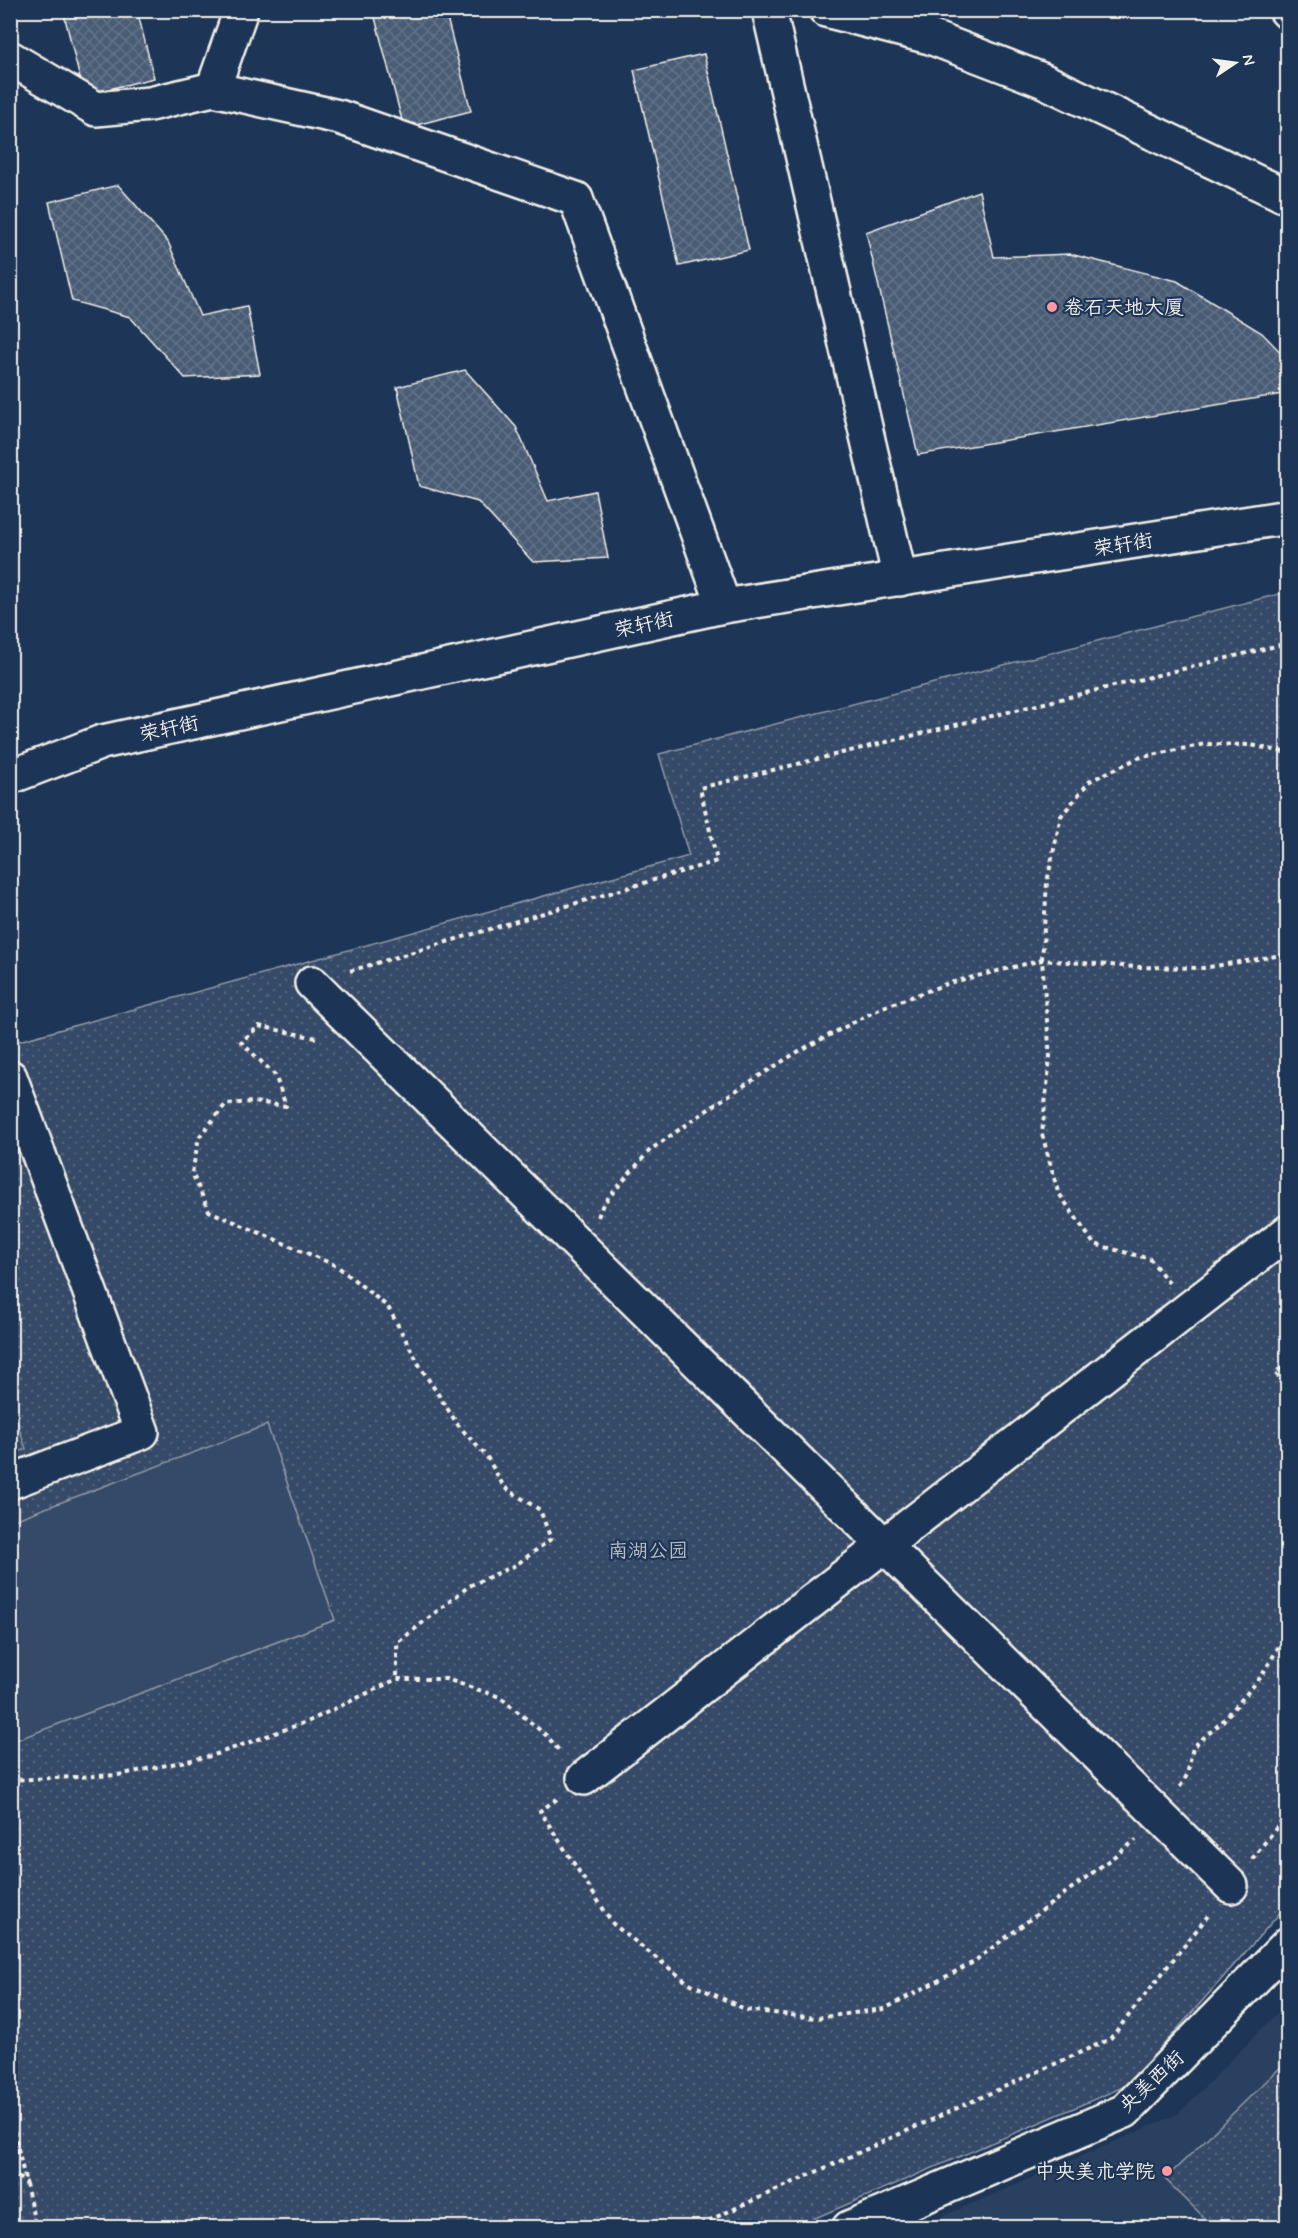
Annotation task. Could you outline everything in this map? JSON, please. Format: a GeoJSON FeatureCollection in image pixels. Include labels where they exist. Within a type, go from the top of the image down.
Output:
{"type":"FeatureCollection","features":[{"type":"Feature","properties":{"kind":"street"},"geometry":{"type":"LineString","coordinates":[[213,89],[241,10]]}},
{"type":"Feature","properties":{"kind":"street"},"geometry":{"type":"LineString","coordinates":[[769,10],[900,579]]}},
{"type":"Feature","properties":{"kind":"street"},"geometry":{"type":"LineString","coordinates":[[826,10],[930,37],[1042,80],[1287,197]]}},
{"type":"Feature","properties":{"kind":"street"},"geometry":{"type":"LineString","coordinates":[[10,58],[96,109],[150,104],[213,89],[339,117],[576,199],[724,606]]}},
{"type":"Feature","properties":{"kind":"street","name":"荣轩街"},"geometry":{"type":"LineString","coordinates":[[10,777],[102,742],[724,606],[1287,517]]}},
{"type":"Feature","properties":{"kind":"street"},"geometry":{"type":"LineString","coordinates":[[312,983],[1231,1887]]}},
{"type":"Feature","properties":{"kind":"street"},"geometry":{"type":"LineString","coordinates":[[10,1077],[142,1432],[10,1482]]}},
{"type":"Feature","properties":{"kind":"street"},"geometry":{"type":"LineString","coordinates":[[584,1778],[1287,1232]]}},
{"type":"Feature","properties":{"kind":"street","name":"央美西街"},"geometry":{"type":"LineString","coordinates":[[849,2228],[1125,2110],[1287,1944]]}},
{"type":"Feature","properties":{"kind":"path"},"geometry":{"type":"LineString","coordinates":[[312,983],[717,861],[700,788],[1287,643]]}},
{"type":"Feature","properties":{"kind":"path"},"geometry":{"type":"LineString","coordinates":[[1189,1308],[1150,1259],[1094,1244],[1058,1192],[1042,1134],[1050,1057],[1042,960],[1047,882],[1061,816],[1090,781],[1138,758],[1205,744],[1251,745],[1287,753]]}},
{"type":"Feature","properties":{"kind":"path"},"geometry":{"type":"LineString","coordinates":[[585,1252],[603,1204],[650,1150],[729,1095],[799,1051],[880,1008],[949,983],[1042,960],[1136,967],[1203,968],[1287,954]]}},
{"type":"Feature","properties":{"kind":"path"},"geometry":{"type":"LineString","coordinates":[[363,1033],[343,1046],[298,1033],[259,1026],[241,1042],[275,1075],[286,1106],[254,1102],[226,1104],[199,1137],[192,1173],[209,1211],[337,1266],[388,1307],[422,1368],[458,1425],[487,1457],[504,1487],[540,1510],[550,1539],[516,1565],[470,1586],[397,1644],[396,1679]]}},
{"type":"Feature","properties":{"kind":"path"},"geometry":{"type":"LineString","coordinates":[[1287,1362],[1275,1373],[1287,1386]]}},
{"type":"Feature","properties":{"kind":"path"},"geometry":{"type":"LineString","coordinates":[[10,1780],[118,1775],[211,1756],[309,1721],[396,1679],[446,1679],[500,1696],[547,1736],[584,1778],[540,1811],[613,1924],[687,1982],[747,2010],[816,2019],[884,2009],[972,1963],[1164,1820],[1187,1774],[1193,1747],[1222,1722],[1261,1677],[1287,1631]]}},
{"type":"Feature","properties":{"kind":"path"},"geometry":{"type":"LineString","coordinates":[[692,2228],[1110,2039],[1287,1813]]}},
{"type":"Feature","properties":{"kind":"path"},"geometry":{"type":"LineString","coordinates":[[10,2113],[36,2228]]}},
{"type":"Feature","properties":{"kind":"path"},"geometry":{"type":"LineString","coordinates":[[10,2172],[27,2183]]}},
{"type":"Feature","properties":{"kind":"shaded area","name":"中央美术学院"},"geometry":{"type":"Polygon","coordinates":[[[1287,2003],[1287,2227],[916,2228],[1178,2114],[1287,2003]]]}},
{"type":"Feature","properties":{"kind":"green space","name":"南湖公园"},"geometry":{"type":"Polygon","coordinates":[[[1287,592],[1287,1905],[1128,2085],[794,2227],[11,2227],[10,1029],[15,1042],[689,856],[659,754],[1287,592]]]}},
{"type":"Feature","properties":{"kind":"green space"},"geometry":{"type":"Polygon","coordinates":[[[11,1404],[26,1449],[10,1455],[11,1404]]]}},
{"type":"Feature","properties":{"kind":"green space"},"geometry":{"type":"Polygon","coordinates":[[[267,1425],[335,1620],[11,1742],[11,1521],[267,1425]]]}},
{"type":"Feature","properties":{"kind":"green space"},"geometry":{"type":"Polygon","coordinates":[[[1287,2061],[1287,2227],[1214,2227],[1165,2179],[1287,2061]]]}},
{"type":"Feature","properties":{"kind":"building"},"geometry":{"type":"Polygon","coordinates":[[[63,10],[137,10],[154,78],[84,95],[63,10]]]}},
{"type":"Feature","properties":{"kind":"building"},"geometry":{"type":"Polygon","coordinates":[[[373,10],[445,10],[471,111],[404,128],[373,10]]]}},
{"type":"Feature","properties":{"kind":"building"},"geometry":{"type":"Polygon","coordinates":[[[704,54],[749,250],[679,266],[634,70],[704,54]]]}},
{"type":"Feature","properties":{"kind":"building"},"geometry":{"type":"Polygon","coordinates":[[[118,185],[168,242],[200,316],[247,306],[260,374],[185,378],[130,317],[72,301],[49,202],[118,185]]]}},
{"type":"Feature","properties":{"kind":"building","name":"卷石天地大厦"},"geometry":{"type":"Polygon","coordinates":[[[979,191],[994,257],[1070,254],[1177,281],[1262,333],[1288,360],[1288,393],[918,455],[866,232],[979,191]]]}},
{"type":"Feature","properties":{"kind":"building"},"geometry":{"type":"Polygon","coordinates":[[[465,370],[516,427],[548,501],[595,491],[608,558],[533,562],[478,502],[419,486],[397,387],[465,370]]]}},
{"type":"Feature","properties":{"kind":"place","name":"卷石天地大厦"},"geometry":{"type":"Point","coordinates":[1052,307]}},
{"type":"Feature","properties":{"kind":"place","name":"中央美术学院"},"geometry":{"type":"Point","coordinates":[1167,2171]}}]}
